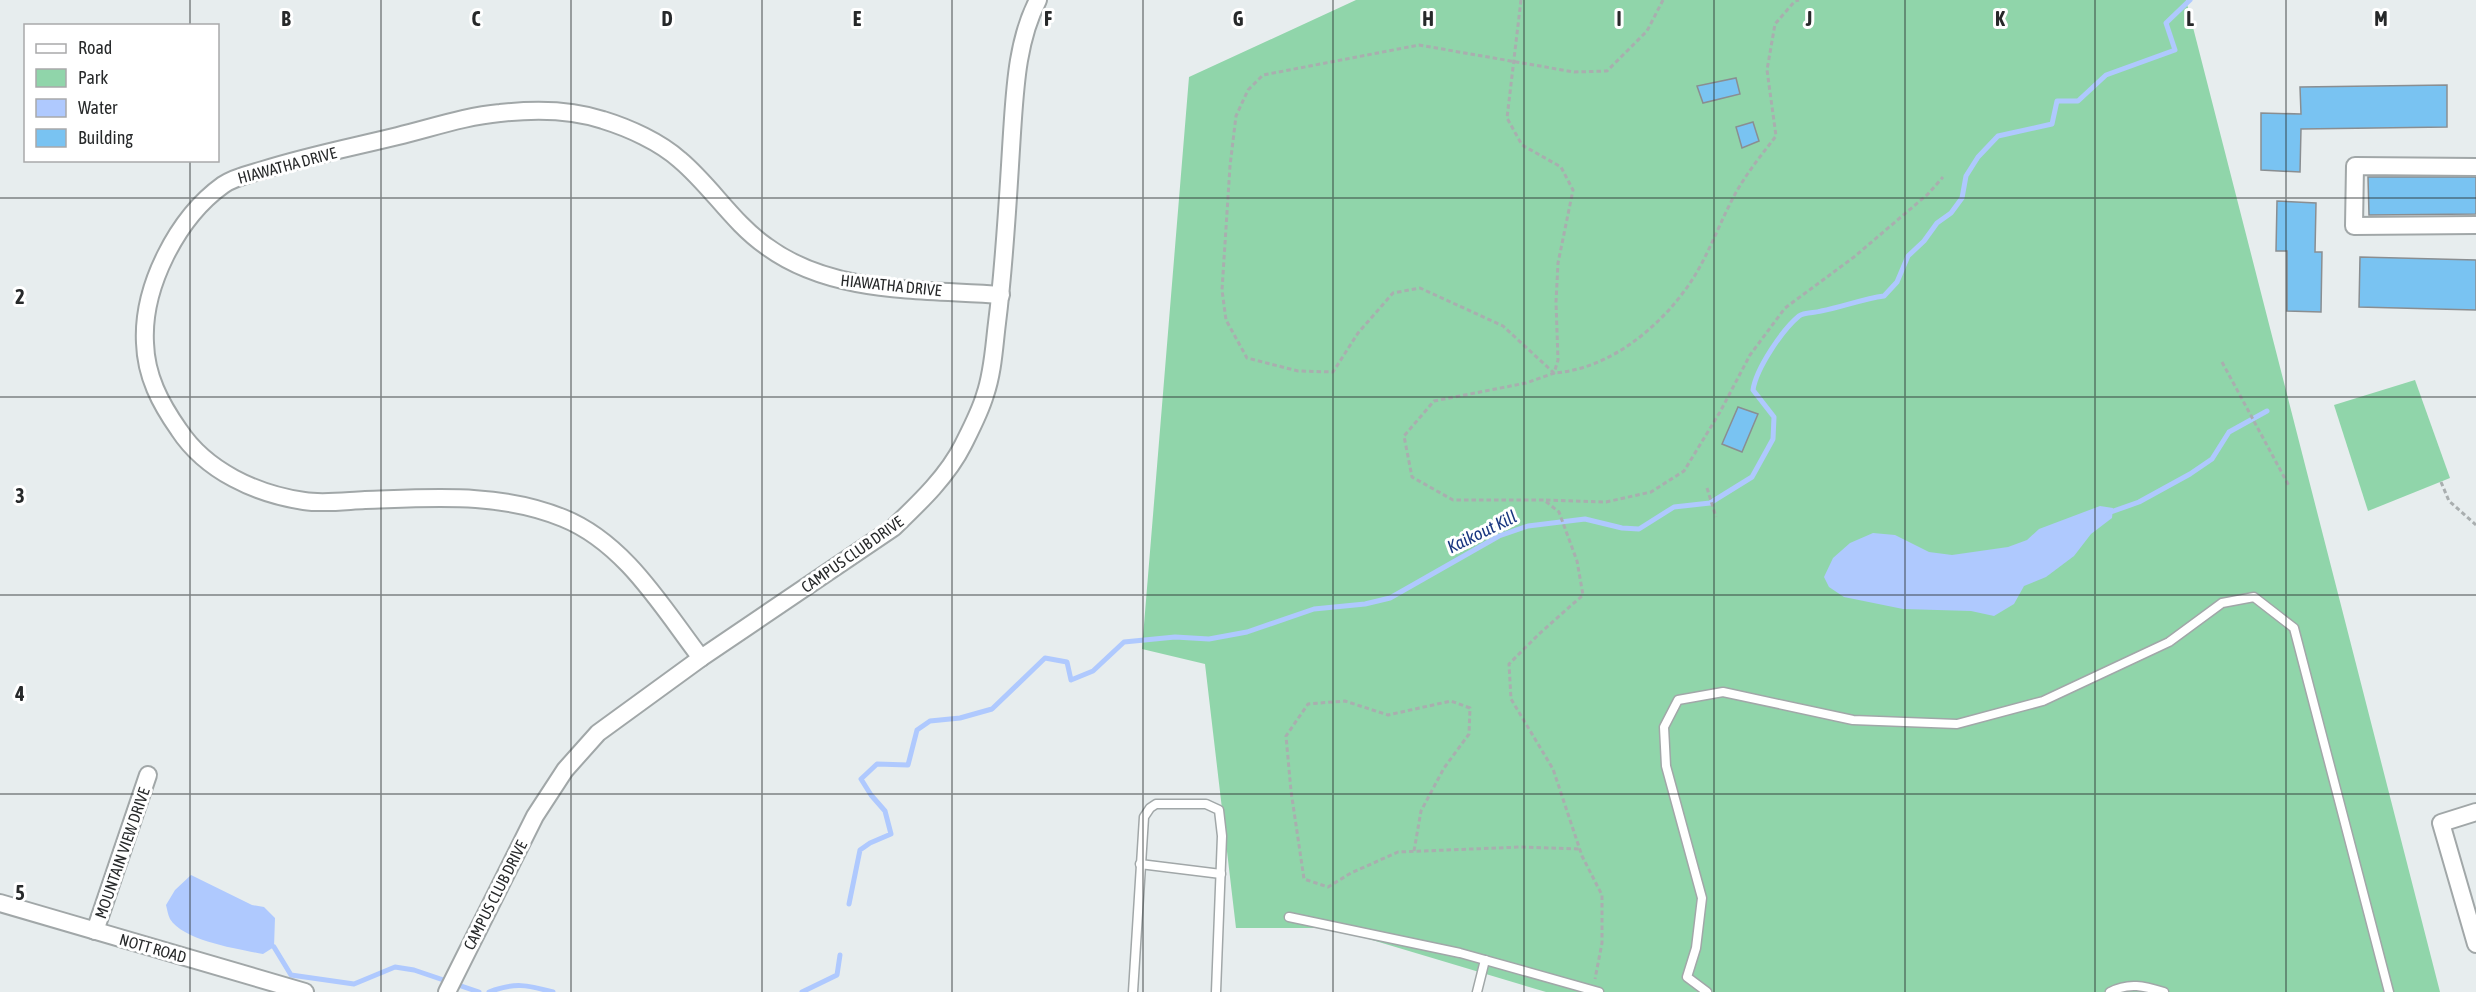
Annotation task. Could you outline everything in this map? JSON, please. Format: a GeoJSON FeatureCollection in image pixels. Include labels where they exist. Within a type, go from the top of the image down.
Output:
{"type":"FeatureCollection","features":[{"type":"Feature","properties":{"kind":"street","name":"CAMPUS CLUB DRIVE"},"geometry":{"type":"LineString","coordinates":[[447,992],[535,816],[565,770],[598,733],[701,658],[893,528],[945,472],[962,447],[985,396],[992,368],[1001,295],[1013,115],[1021,48],[1030,14],[1038,0]]}},
{"type":"Feature","properties":{"kind":"street","name":"HIAWATHA DRIVE"},"geometry":{"type":"LineString","coordinates":[[701,658],[635,572],[612,547],[568,520],[537,508],[498,501],[445,498],[307,502],[266,492],[239,482],[204,459],[187,442],[160,402],[146,361],[144,322],[153,284],[178,232],[204,200],[228,181],[286,163],[494,113],[548,110],[575,113],[605,120],[659,145],[678,158],[750,233],[785,259],[837,279],[875,286],[1001,295]]}},
{"type":"Feature","properties":{"kind":"street"},"geometry":{"type":"LineString","coordinates":[[2476,167],[2355,166],[2354,226],[2476,225]]}},
{"type":"Feature","properties":{"kind":"street","name":"MOUNTAIN VIEW DRIVE"},"geometry":{"type":"LineString","coordinates":[[95,931],[148,775]]}},
{"type":"Feature","properties":{"kind":"street"},"geometry":{"type":"LineString","coordinates":[[2476,812],[2441,823],[2470,898],[2476,944]]}},
{"type":"Feature","properties":{"kind":"street","name":"NOTT ROAD"},"geometry":{"type":"LineString","coordinates":[[0,903],[305,992]]}},
{"type":"Feature","properties":{"kind":"lane"},"geometry":{"type":"LineString","coordinates":[[1707,992],[1687,977],[1696,948],[1702,898],[1666,766],[1664,727],[1678,700],[1723,692],[1853,720],[1958,724],[2043,701],[2169,642],[2222,603],[2254,597],[2294,628],[2390,992]]}},
{"type":"Feature","properties":{"kind":"lane"},"geometry":{"type":"LineString","coordinates":[[1133,992],[1144,817],[1156,804],[1206,804],[1219,810],[1222,836],[1216,992]]}},
{"type":"Feature","properties":{"kind":"lane"},"geometry":{"type":"LineString","coordinates":[[1140,864],[1221,873]]}},
{"type":"Feature","properties":{"kind":"lane"},"geometry":{"type":"LineString","coordinates":[[1288,917],[1485,960],[1596,991]]}},
{"type":"Feature","properties":{"kind":"lane"},"geometry":{"type":"LineString","coordinates":[[1477,992],[1485,960]]}},
{"type":"Feature","properties":{"kind":"lane"},"geometry":{"type":"LineString","coordinates":[[2110,992],[2122,986],[2144,986],[2164,992]]}},
{"type":"Feature","properties":{"kind":"path"},"geometry":{"type":"LineString","coordinates":[[1521,0],[1507,118],[1522,145],[1561,167],[1573,190],[1558,263],[1556,302],[1558,360],[1554,374]]}},
{"type":"Feature","properties":{"kind":"path"},"geometry":{"type":"LineString","coordinates":[[1554,374],[1503,326],[1420,288],[1393,293],[1358,333],[1333,372],[1298,371],[1247,358],[1226,320],[1222,290],[1230,166],[1236,116],[1248,90],[1263,75],[1419,45],[1574,72],[1607,71],[1647,32],[1663,0]]}},
{"type":"Feature","properties":{"kind":"path"},"geometry":{"type":"LineString","coordinates":[[1799,0],[1775,24],[1767,70],[1776,136],[1738,188],[1688,285],[1660,320],[1623,350],[1574,372],[1554,374],[1526,383],[1434,401],[1404,436],[1412,477],[1453,500],[1606,502],[1651,492],[1684,471],[1720,412],[1750,355],[1785,308],[1854,257],[1928,194],[1943,177]]}},
{"type":"Feature","properties":{"kind":"path"},"geometry":{"type":"LineString","coordinates":[[2222,362],[2289,486]]}},
{"type":"Feature","properties":{"kind":"path"},"geometry":{"type":"LineString","coordinates":[[2441,482],[2449,501],[2476,525]]}},
{"type":"Feature","properties":{"kind":"path"},"geometry":{"type":"LineString","coordinates":[[1707,488],[1716,517]]}},
{"type":"Feature","properties":{"kind":"path"},"geometry":{"type":"LineString","coordinates":[[1544,500],[1558,512],[1578,561],[1583,595],[1509,664],[1510,699],[1553,769],[1580,849],[1602,896],[1602,943],[1596,991]]}},
{"type":"Feature","properties":{"kind":"path"},"geometry":{"type":"LineString","coordinates":[[1414,851],[1421,811],[1444,768],[1469,734],[1470,708],[1451,701],[1388,715],[1345,701],[1308,704],[1286,736],[1291,791],[1304,879],[1328,887],[1351,873],[1398,852],[1521,847],[1580,849]]}},
{"type":"Feature","properties":{"kind":"green space"},"geometry":{"type":"Polygon","coordinates":[[[1356,0],[2186,0],[2440,992],[1546,992],[1332,928],[1236,928],[1205,664],[1142,649],[1189,77],[1356,0]]]}},
{"type":"Feature","properties":{"kind":"green space"},"geometry":{"type":"Polygon","coordinates":[[[2415,380],[2450,478],[2368,511],[2334,405],[2415,380]]]}},
{"type":"Feature","properties":{"kind":"water"},"geometry":{"type":"Polygon","coordinates":[[[2100,506],[2113,508],[2112,518],[2091,534],[2074,556],[2046,577],[2024,586],[2014,604],[1994,616],[1971,611],[1903,609],[1844,597],[1829,587],[1824,577],[1833,558],[1850,543],[1873,533],[1895,535],[1929,552],[1952,555],[2008,547],[2027,540],[2039,529],[2100,506]]]}},
{"type":"Feature","properties":{"kind":"water"},"geometry":{"type":"Polygon","coordinates":[[[191,875],[252,905],[264,907],[275,918],[274,947],[263,954],[240,950],[212,943],[177,927],[170,919],[166,905],[175,890],[191,875]]]}},
{"type":"Feature","properties":{"kind":"building"},"geometry":{"type":"Polygon","coordinates":[[[1736,78],[1740,94],[1703,103],[1697,86],[1736,78]]]}},
{"type":"Feature","properties":{"kind":"building"},"geometry":{"type":"Polygon","coordinates":[[[2447,85],[2447,127],[2301,129],[2300,172],[2261,170],[2261,113],[2301,114],[2300,87],[2447,85]]]}},
{"type":"Feature","properties":{"kind":"building"},"geometry":{"type":"Polygon","coordinates":[[[1753,122],[1759,141],[1742,148],[1736,127],[1753,122]]]}},
{"type":"Feature","properties":{"kind":"building"},"geometry":{"type":"Polygon","coordinates":[[[2368,177],[2476,177],[2476,214],[2369,215],[2368,177]]]}},
{"type":"Feature","properties":{"kind":"building"},"geometry":{"type":"Polygon","coordinates":[[[2277,201],[2316,203],[2315,252],[2322,252],[2321,312],[2287,311],[2287,251],[2276,251],[2277,201]]]}},
{"type":"Feature","properties":{"kind":"building"},"geometry":{"type":"Polygon","coordinates":[[[2360,257],[2476,260],[2476,310],[2359,307],[2360,257]]]}},
{"type":"Feature","properties":{"kind":"building"},"geometry":{"type":"Polygon","coordinates":[[[1738,407],[1758,414],[1742,452],[1722,444],[1738,407]]]}},
{"type":"Feature","properties":{"kind":"waterway","name":"Kaikout Kill"},"geometry":{"type":"LineString","coordinates":[[849,904],[860,850],[891,834],[885,811],[861,779],[877,764],[908,765],[917,730],[930,721],[960,718],[992,709],[1045,658],[1067,662],[1071,680],[1093,671],[1124,642],[1175,637],[1209,639],[1247,632],[1314,609],[1365,604],[1390,598],[1499,536],[1528,526],[1585,519],[1622,528],[1639,529],[1674,507],[1710,503],[1752,477],[1773,439],[1774,417],[1753,390],[1755,381],[1771,350],[1792,322],[1804,314],[1884,296],[1897,282],[1908,256],[1924,241],[1937,223],[1951,213],[1962,198],[1966,176],[1978,157],[1998,136],[2052,124],[2057,101],[2078,101],[2106,75],[2175,50],[2166,23],[2190,0]]}},
{"type":"Feature","properties":{"kind":"waterway"},"geometry":{"type":"LineString","coordinates":[[2108,513],[2139,502],[2190,474],[2212,459],[2229,432],[2267,411]]}},
{"type":"Feature","properties":{"kind":"waterway","name":"Kaikout Kill"},"geometry":{"type":"LineString","coordinates":[[274,947],[291,975],[354,984],[395,967],[414,970],[479,992]]}},
{"type":"Feature","properties":{"kind":"waterway","name":"Kaikout Kill"},"geometry":{"type":"LineString","coordinates":[[802,992],[837,975],[840,955]]}},
{"type":"Feature","properties":{"kind":"waterway","name":"Kaikout Kill"},"geometry":{"type":"LineString","coordinates":[[489,992],[521,986],[553,992]]}}]}
